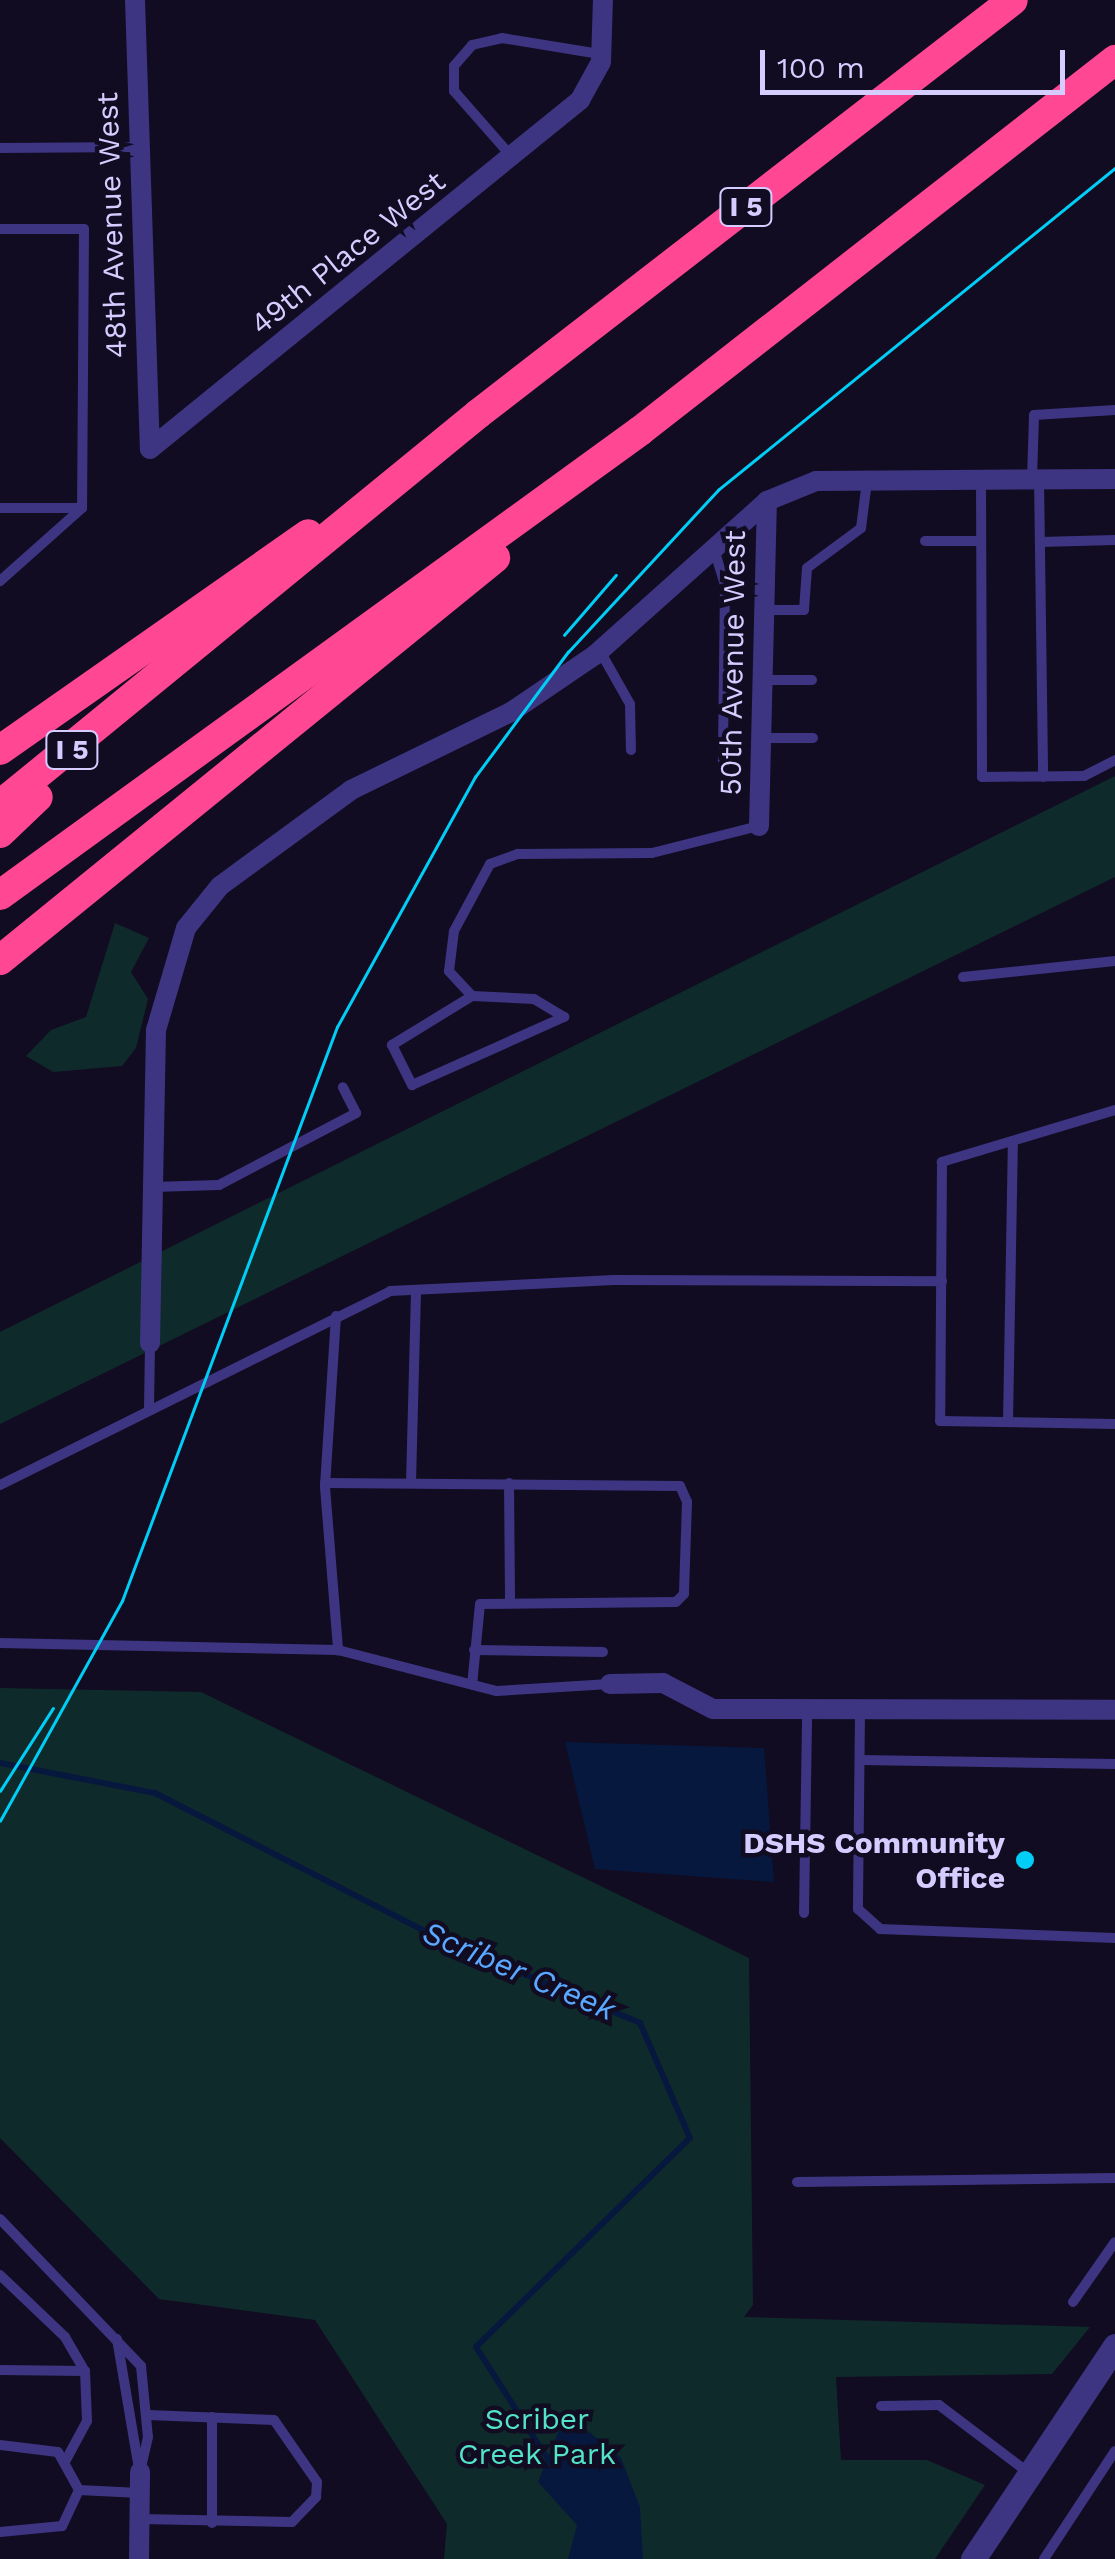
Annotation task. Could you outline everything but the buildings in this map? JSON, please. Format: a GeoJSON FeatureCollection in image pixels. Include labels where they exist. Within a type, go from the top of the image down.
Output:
{"type":"FeatureCollection","features":[{"type":"Feature","properties":{"kind":"highway","name":"I 5"},"geometry":{"type":"LineString","coordinates":[[0,805],[144,694],[478,414],[1014,0]]}},
{"type":"Feature","properties":{"kind":"highway"},"geometry":{"type":"LineString","coordinates":[[0,960],[640,430],[1115,60]]}},
{"type":"Feature","properties":{"kind":"highway"},"geometry":{"type":"LineString","coordinates":[[0,750],[478,414]]}},
{"type":"Feature","properties":{"kind":"highway"},"geometry":{"type":"LineString","coordinates":[[0,895],[640,430]]}},
{"type":"Feature","properties":{"kind":"highway"},"geometry":{"type":"LineString","coordinates":[[0,832],[144,694]]}},
{"type":"Feature","properties":{"kind":"street","name":"48th Avenue West"},"geometry":{"type":"LineString","coordinates":[[135,0],[150,448]]}},
{"type":"Feature","properties":{"kind":"street"},"geometry":{"type":"LineString","coordinates":[[601,54],[603,0]]}},
{"type":"Feature","properties":{"kind":"street","name":"49th Place West"},"geometry":{"type":"LineString","coordinates":[[150,448],[580,100],[601,54]]}},
{"type":"Feature","properties":{"kind":"street"},"geometry":{"type":"LineString","coordinates":[[150,1343],[156,1030],[168,970],[186,928],[220,886],[351,790],[511,712],[600,651],[767,501],[816,481],[1115,479]]}},
{"type":"Feature","properties":{"kind":"street","name":"50th Avenue West"},"geometry":{"type":"LineString","coordinates":[[759,826],[767,501]]}},
{"type":"Feature","properties":{"kind":"street"},"geometry":{"type":"LineString","coordinates":[[610,1684],[663,1683],[713,1709],[1115,1710]]}},
{"type":"Feature","properties":{"kind":"street"},"geometry":{"type":"LineString","coordinates":[[973,2559],[1111,2359]]}},
{"type":"Feature","properties":{"kind":"street"},"geometry":{"type":"LineString","coordinates":[[139,2559],[140,2482]]}},
{"type":"Feature","properties":{"kind":"lane"},"geometry":{"type":"LineString","coordinates":[[512,157],[454,91],[454,66],[472,45],[502,38],[601,54]]}},
{"type":"Feature","properties":{"kind":"lane"},"geometry":{"type":"LineString","coordinates":[[0,148],[139,146]]}},
{"type":"Feature","properties":{"kind":"lane"},"geometry":{"type":"LineString","coordinates":[[0,229],[84,229],[82,508],[0,581]]}},
{"type":"Feature","properties":{"kind":"lane"},"geometry":{"type":"LineString","coordinates":[[1043,776],[1034,415],[1115,410]]}},
{"type":"Feature","properties":{"kind":"lane"},"geometry":{"type":"LineString","coordinates":[[764,610],[804,610],[811,560],[866,518],[867,480]]}},
{"type":"Feature","properties":{"kind":"lane"},"geometry":{"type":"LineString","coordinates":[[981,480],[982,777],[1084,776],[1115,760]]}},
{"type":"Feature","properties":{"kind":"lane"},"geometry":{"type":"LineString","coordinates":[[0,508],[82,508]]}},
{"type":"Feature","properties":{"kind":"lane"},"geometry":{"type":"LineString","coordinates":[[925,541],[981,540]]}},
{"type":"Feature","properties":{"kind":"lane"},"geometry":{"type":"LineString","coordinates":[[1040,542],[1115,540]]}},
{"type":"Feature","properties":{"kind":"lane"},"geometry":{"type":"LineString","coordinates":[[714,548],[725,586],[723,762]]}},
{"type":"Feature","properties":{"kind":"lane"},"geometry":{"type":"LineString","coordinates":[[600,651],[630,704],[631,750]]}},
{"type":"Feature","properties":{"kind":"lane"},"geometry":{"type":"LineString","coordinates":[[762,680],[812,680]]}},
{"type":"Feature","properties":{"kind":"lane"},"geometry":{"type":"LineString","coordinates":[[761,738],[812,738]]}},
{"type":"Feature","properties":{"kind":"lane"},"geometry":{"type":"LineString","coordinates":[[472,996],[392,1044],[412,1084],[564,1017],[534,998],[472,996],[449,971],[451,950],[490,864],[518,854],[652,853],[759,826]]}},
{"type":"Feature","properties":{"kind":"lane"},"geometry":{"type":"LineString","coordinates":[[964,977],[1115,962]]}},
{"type":"Feature","properties":{"kind":"lane"},"geometry":{"type":"LineString","coordinates":[[152,1187],[219,1185],[356,1113],[344,1087]]}},
{"type":"Feature","properties":{"kind":"lane"},"geometry":{"type":"LineString","coordinates":[[1115,1110],[942,1162],[940,1421],[1115,1424]]}},
{"type":"Feature","properties":{"kind":"lane"},"geometry":{"type":"LineString","coordinates":[[1008,1422],[1013,1141]]}},
{"type":"Feature","properties":{"kind":"lane"},"geometry":{"type":"LineString","coordinates":[[0,1484],[336,1316],[416,1290],[942,1280]]}},
{"type":"Feature","properties":{"kind":"lane"},"geometry":{"type":"LineString","coordinates":[[411,1483],[416,1290]]}},
{"type":"Feature","properties":{"kind":"lane"},"geometry":{"type":"LineString","coordinates":[[336,1316],[325,1483],[338,1650]]}},
{"type":"Feature","properties":{"kind":"lane"},"geometry":{"type":"LineString","coordinates":[[150,1343],[150,1409]]}},
{"type":"Feature","properties":{"kind":"lane"},"geometry":{"type":"LineString","coordinates":[[325,1483],[680,1486],[687,1502],[684,1594],[676,1602],[510,1599],[480,1604],[472,1685]]}},
{"type":"Feature","properties":{"kind":"lane"},"geometry":{"type":"LineString","coordinates":[[508,1483],[510,1599]]}},
{"type":"Feature","properties":{"kind":"lane"},"geometry":{"type":"LineString","coordinates":[[0,1643],[338,1650],[472,1685],[610,1684]]}},
{"type":"Feature","properties":{"kind":"lane"},"geometry":{"type":"LineString","coordinates":[[474,1650],[603,1652]]}},
{"type":"Feature","properties":{"kind":"lane"},"geometry":{"type":"LineString","coordinates":[[804,1913],[807,1712]]}},
{"type":"Feature","properties":{"kind":"lane"},"geometry":{"type":"LineString","coordinates":[[860,1712],[858,1909],[880,1930],[1115,1938]]}},
{"type":"Feature","properties":{"kind":"lane"},"geometry":{"type":"LineString","coordinates":[[860,1760],[1115,1764]]}},
{"type":"Feature","properties":{"kind":"lane"},"geometry":{"type":"LineString","coordinates":[[797,2182],[1115,2178]]}},
{"type":"Feature","properties":{"kind":"lane"},"geometry":{"type":"LineString","coordinates":[[0,2218],[142,2366],[148,2415],[140,2482]]}},
{"type":"Feature","properties":{"kind":"lane"},"geometry":{"type":"LineString","coordinates":[[1073,2302],[1115,2242]]}},
{"type":"Feature","properties":{"kind":"lane"},"geometry":{"type":"LineString","coordinates":[[0,2275],[65,2337],[85,2370],[87,2421],[66,2460]]}},
{"type":"Feature","properties":{"kind":"lane"},"geometry":{"type":"LineString","coordinates":[[117,2338],[140,2482]]}},
{"type":"Feature","properties":{"kind":"lane"},"geometry":{"type":"LineString","coordinates":[[0,2370],[85,2370]]}},
{"type":"Feature","properties":{"kind":"lane"},"geometry":{"type":"LineString","coordinates":[[881,2406],[939,2405],[1030,2474]]}},
{"type":"Feature","properties":{"kind":"lane"},"geometry":{"type":"LineString","coordinates":[[140,2519],[292,2522],[306,2515],[316,2482],[274,2420],[148,2415]]}},
{"type":"Feature","properties":{"kind":"lane"},"geometry":{"type":"LineString","coordinates":[[212,2417],[212,2523]]}},
{"type":"Feature","properties":{"kind":"lane"},"geometry":{"type":"LineString","coordinates":[[0,2445],[36,2446],[66,2460],[79,2490],[62,2526],[0,2532]]}},
{"type":"Feature","properties":{"kind":"lane"},"geometry":{"type":"LineString","coordinates":[[1044,2559],[1115,2452]]}},
{"type":"Feature","properties":{"kind":"lane"},"geometry":{"type":"LineString","coordinates":[[79,2490],[140,2482]]}},
{"type":"Feature","properties":{"kind":"green space"},"geometry":{"type":"Polygon","coordinates":[[[1115,776],[1115,877],[0,1424],[0,1332],[1115,776]]]}},
{"type":"Feature","properties":{"kind":"green space"},"geometry":{"type":"Polygon","coordinates":[[[115,923],[149,938],[131,972],[148,999],[136,1048],[122,1066],[53,1072],[26,1056],[51,1030],[86,1017],[115,923]]]}},
{"type":"Feature","properties":{"kind":"green space","name":"Scriber Creek Park"},"geometry":{"type":"Polygon","coordinates":[[[0,1688],[201,1692],[749,1958],[753,2305],[744,2317],[1090,2327],[1052,2374],[836,2377],[841,2460],[927,2460],[985,2485],[935,2559],[444,2559],[447,2524],[315,2320],[159,2299],[0,2138],[0,1688]]]}},
{"type":"Feature","properties":{"kind":"water"},"geometry":{"type":"Polygon","coordinates":[[[565,1742],[764,1748],[774,1882],[595,1869],[565,1742]]]}},
{"type":"Feature","properties":{"kind":"water"},"geometry":{"type":"Polygon","coordinates":[[[566,2413],[621,2458],[640,2507],[643,2559],[568,2559],[577,2525],[538,2482],[566,2413]]]}},
{"type":"Feature","properties":{"kind":"waterway","name":"Scriber Creek"},"geometry":{"type":"LineString","coordinates":[[0,1763],[155,1793],[442,1940],[640,2023],[690,2138],[476,2347],[549,2461]]}},
{"type":"Feature","properties":{"kind":"tram line"},"geometry":{"type":"LineString","coordinates":[[0,1821],[122,1601],[337,1027],[475,777],[568,652],[718,490],[1115,168]]}},
{"type":"Feature","properties":{"kind":"tram line"},"geometry":{"type":"LineString","coordinates":[[564,635],[616,575]]}},
{"type":"Feature","properties":{"kind":"tram line"},"geometry":{"type":"LineString","coordinates":[[0,1791],[53,1708]]}},
{"type":"Feature","properties":{"kind":"place","name":"DSHS Community Office"},"geometry":{"type":"Point","coordinates":[1025,1860]}}]}
